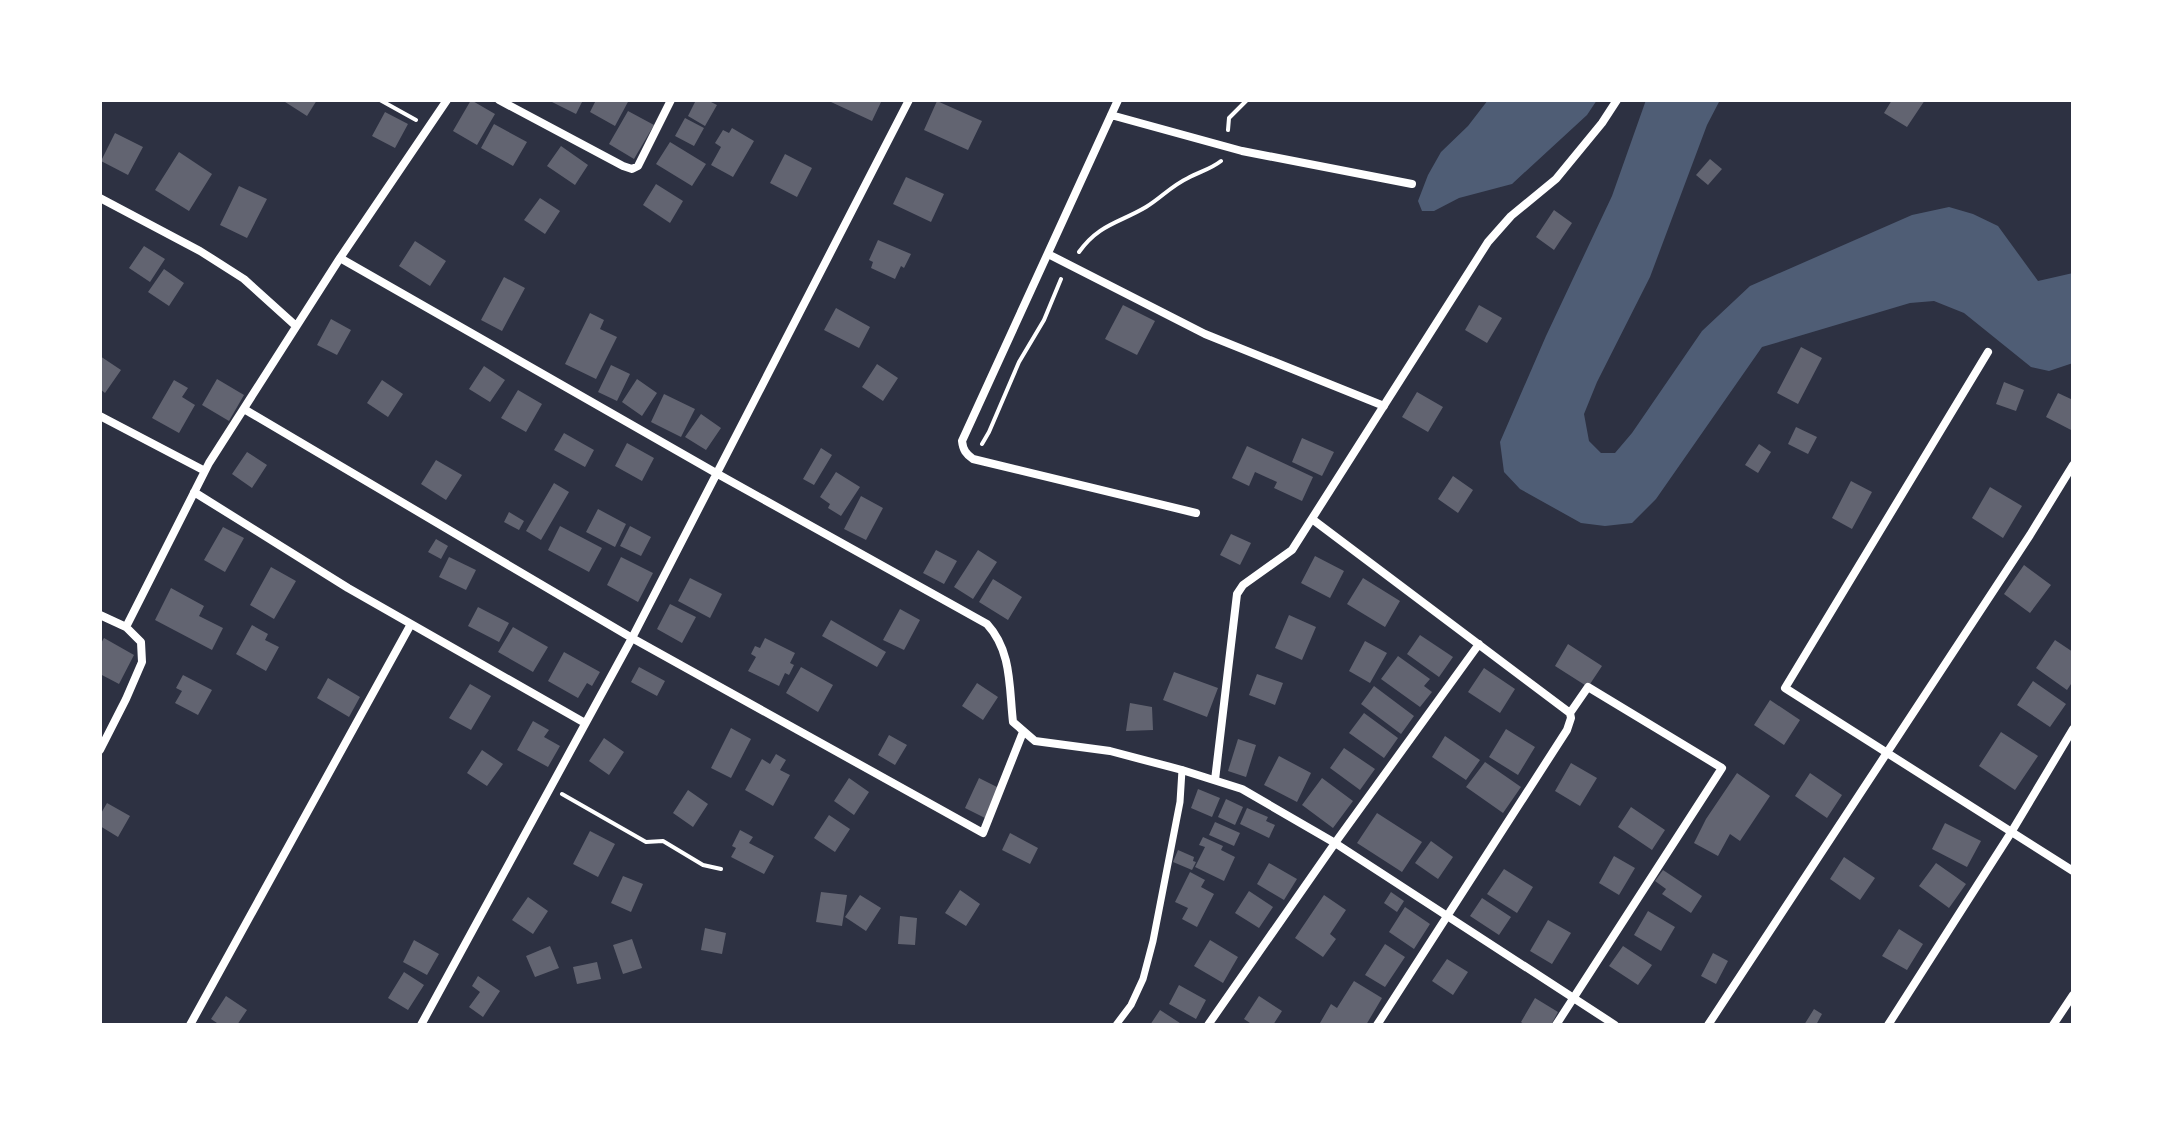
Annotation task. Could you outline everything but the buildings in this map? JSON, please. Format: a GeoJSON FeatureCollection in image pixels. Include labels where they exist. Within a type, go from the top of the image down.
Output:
{"type":"FeatureCollection","features":[{"type":"Feature","properties":{"kind":"street"},"geometry":{"type":"LineString","coordinates":[[126,627],[205,471],[340,258],[447,100]]}},
{"type":"Feature","properties":{"kind":"street"},"geometry":{"type":"LineString","coordinates":[[499,100],[632,169],[638,166],[671,100]]}},
{"type":"Feature","properties":{"kind":"street"},"geometry":{"type":"LineString","coordinates":[[421,1025],[632,638],[909,100]]}},
{"type":"Feature","properties":{"kind":"street"},"geometry":{"type":"LineString","coordinates":[[1118,100],[962,441],[965,453],[973,459],[1196,513]]}},
{"type":"Feature","properties":{"kind":"street"},"geometry":{"type":"LineString","coordinates":[[1215,780],[1237,594],[1243,585],[1292,550],[1488,242],[1511,216],[1556,179],[1617,100]]}},
{"type":"Feature","properties":{"kind":"street"},"geometry":{"type":"LineString","coordinates":[[1111,115],[1242,151],[1412,184]]}},
{"type":"Feature","properties":{"kind":"street"},"geometry":{"type":"LineString","coordinates":[[100,198],[200,251],[244,279],[296,326]]}},
{"type":"Feature","properties":{"kind":"street"},"geometry":{"type":"LineString","coordinates":[[1048,254],[1205,334],[1384,406]]}},
{"type":"Feature","properties":{"kind":"street"},"geometry":{"type":"LineString","coordinates":[[340,258],[987,624],[1005,652],[1013,722],[1035,741],[1110,751],[1242,789],[1335,843],[1615,1025]]}},
{"type":"Feature","properties":{"kind":"street"},"geometry":{"type":"LineString","coordinates":[[1988,352],[1785,688],[2073,871]]}},
{"type":"Feature","properties":{"kind":"street"},"geometry":{"type":"LineString","coordinates":[[244,409],[632,638],[983,833],[1023,732]]}},
{"type":"Feature","properties":{"kind":"street"},"geometry":{"type":"LineString","coordinates":[[100,416],[205,471]]}},
{"type":"Feature","properties":{"kind":"street"},"geometry":{"type":"LineString","coordinates":[[1708,1025],[2073,465]]}},
{"type":"Feature","properties":{"kind":"street"},"geometry":{"type":"LineString","coordinates":[[194,492],[348,588],[585,723]]}},
{"type":"Feature","properties":{"kind":"street"},"geometry":{"type":"LineString","coordinates":[[1312,519],[1570,713]]}},
{"type":"Feature","properties":{"kind":"street"},"geometry":{"type":"LineString","coordinates":[[100,615],[126,627],[141,642],[142,662],[100,750]]}},
{"type":"Feature","properties":{"kind":"street"},"geometry":{"type":"LineString","coordinates":[[190,1025],[411,624]]}},
{"type":"Feature","properties":{"kind":"street"},"geometry":{"type":"LineString","coordinates":[[1213,1023],[1335,843],[1479,644]]}},
{"type":"Feature","properties":{"kind":"street"},"geometry":{"type":"LineString","coordinates":[[1377,1025],[1567,730],[1570,713],[1588,687],[1722,768],[1556,1025]]}},
{"type":"Feature","properties":{"kind":"street"},"geometry":{"type":"LineString","coordinates":[[1888,1025],[2073,729]]}},
{"type":"Feature","properties":{"kind":"street"},"geometry":{"type":"LineString","coordinates":[[1116,1025],[1131,1005],[1143,979],[1153,941],[1180,802],[1182,770]]}},
{"type":"Feature","properties":{"kind":"street"},"geometry":{"type":"LineString","coordinates":[[2053,1025],[2073,995]]}},
{"type":"Feature","properties":{"kind":"path"},"geometry":{"type":"LineString","coordinates":[[380,100],[429,127]]}},
{"type":"Feature","properties":{"kind":"path"},"geometry":{"type":"LineString","coordinates":[[550,787],[646,842],[663,841],[703,865],[721,869]]}},
{"type":"Feature","properties":{"kind":"water"},"geometry":{"type":"Polygon","coordinates":[[[1488,100],[1597,100],[1587,115],[1512,184],[1459,198],[1434,211],[1422,211],[1418,201],[1441,152],[1468,126],[1488,100]]]}},
{"type":"Feature","properties":{"kind":"water"},"geometry":{"type":"Polygon","coordinates":[[[1646,100],[1720,100],[1707,125],[1650,277],[1584,414],[1589,441],[1601,453],[1615,453],[1702,331],[1750,286],[1912,215],[1949,207],[1998,226],[2038,281],[2073,273],[2073,363],[2049,371],[2031,367],[1964,313],[1934,301],[1910,303],[1762,347],[1656,499],[1632,523],[1605,526],[1581,523],[1520,489],[1504,472],[1500,442],[1612,196],[1646,100]]]}}]}
